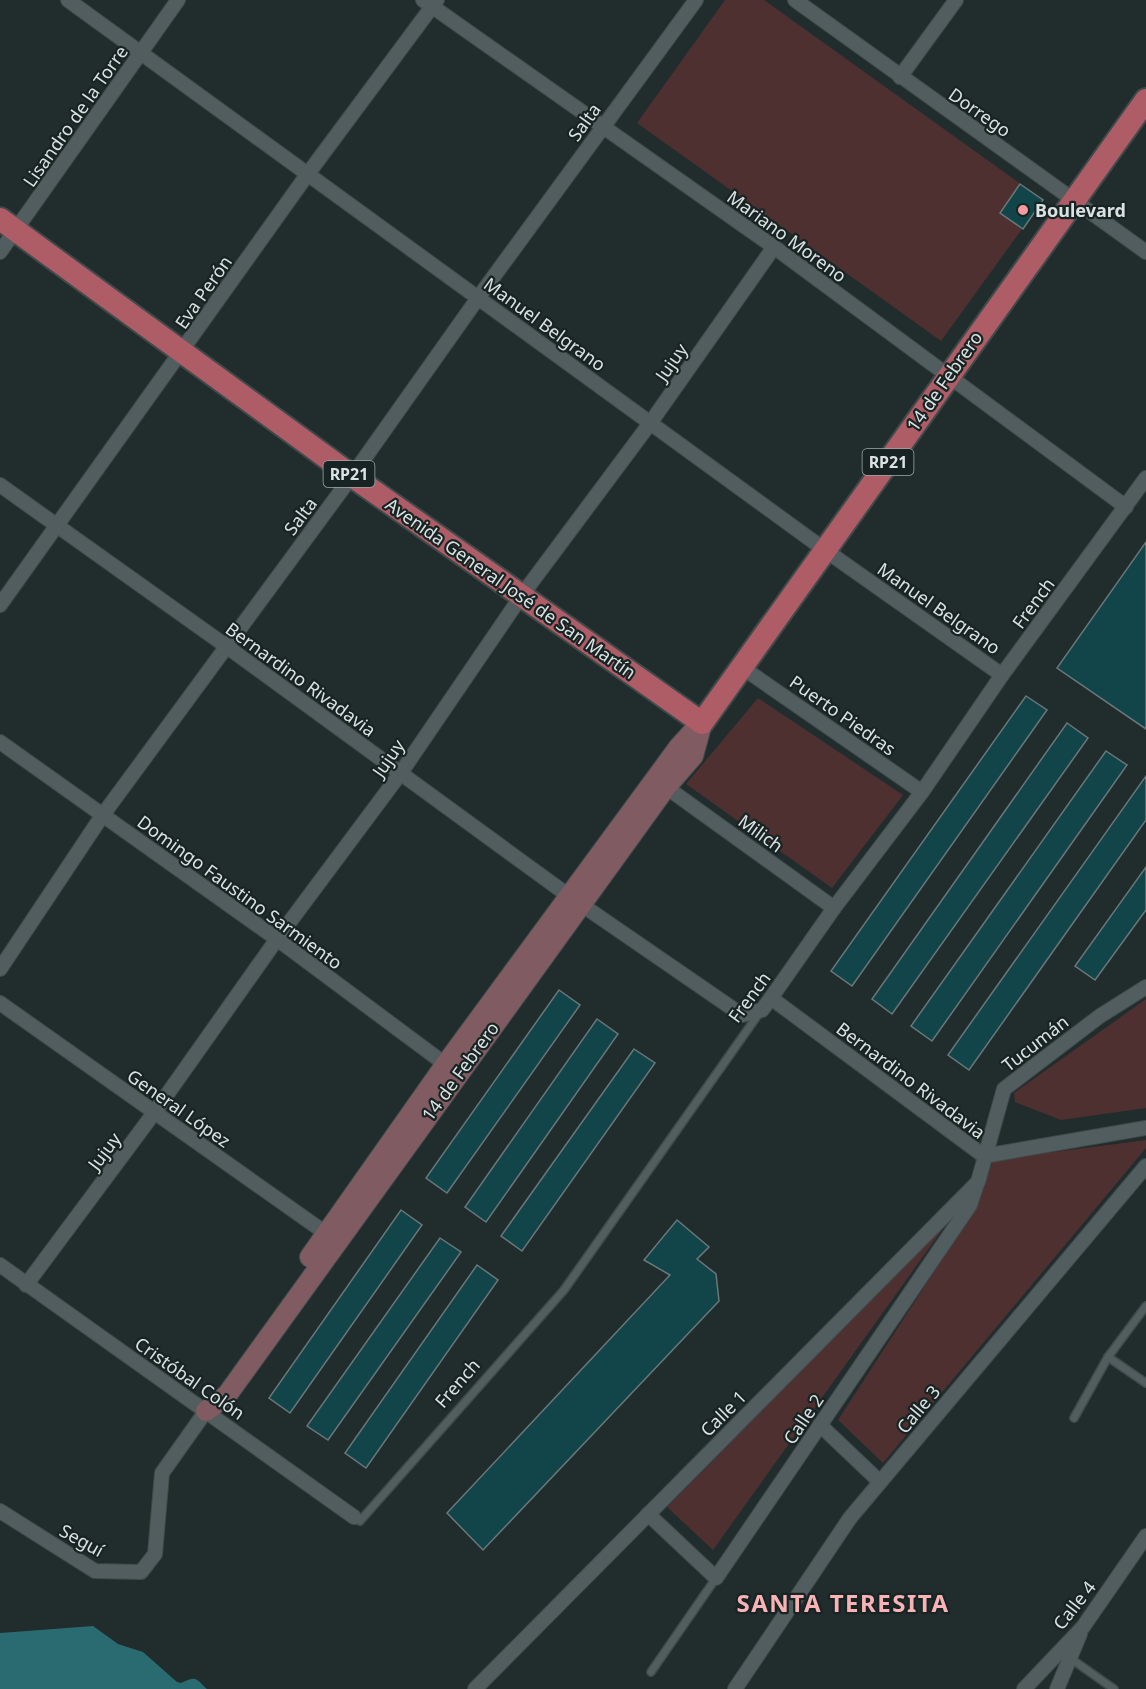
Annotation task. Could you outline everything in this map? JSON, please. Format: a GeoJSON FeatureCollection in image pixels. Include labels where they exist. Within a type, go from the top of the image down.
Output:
{"type":"FeatureCollection","features":[{"type":"Feature","properties":{"kind":"main road","name":"14 de Febrero"},"geometry":{"type":"LineString","coordinates":[[206,1411],[227,1395],[333,1238],[575,900],[679,747],[702,723],[743,668],[1146,100]]}},
{"type":"Feature","properties":{"kind":"main road","name":"Avenida General José de San Martín"},"geometry":{"type":"LineString","coordinates":[[8,225],[352,476],[702,723]]}},
{"type":"Feature","properties":{"kind":"main road","name":"14 de Febrero"},"geometry":{"type":"LineString","coordinates":[[575,900],[693,756],[702,723]]}},
{"type":"Feature","properties":{"kind":"street","name":"Manuel Belgrano"},"geometry":{"type":"LineString","coordinates":[[68,0],[825,550],[1002,675]]}},
{"type":"Feature","properties":{"kind":"street","name":"Lisandro de la Torre"},"geometry":{"type":"LineString","coordinates":[[0,252],[8,225],[142,52],[178,0]]}},
{"type":"Feature","properties":{"kind":"street","name":"Salta"},"geometry":{"type":"LineString","coordinates":[[0,969],[102,816],[352,476],[478,298],[696,0]]}},
{"type":"Feature","properties":{"kind":"street","name":"Dorrego"},"geometry":{"type":"LineString","coordinates":[[795,0],[900,78],[1146,252]]}},
{"type":"Feature","properties":{"kind":"street"},"geometry":{"type":"LineString","coordinates":[[900,78],[956,0]]}},
{"type":"Feature","properties":{"kind":"street","name":"Mariano Moreno"},"geometry":{"type":"LineString","coordinates":[[431,2],[774,247],[1126,507]]}},
{"type":"Feature","properties":{"kind":"street","name":"Eva Perón"},"geometry":{"type":"LineString","coordinates":[[0,605],[431,2]]}},
{"type":"Feature","properties":{"kind":"street","name":"Jujuy"},"geometry":{"type":"LineString","coordinates":[[26,1285],[154,1113],[277,939],[400,774],[522,596],[651,422],[774,247]]}},
{"type":"Feature","properties":{"kind":"street","name":"French"},"geometry":{"type":"LineString","coordinates":[[762,1010],[834,908],[922,792],[1002,675],[1146,478]]}},
{"type":"Feature","properties":{"kind":"street","name":"Bernardino Rivadavia"},"geometry":{"type":"LineString","coordinates":[[0,485],[575,900],[742,1015],[762,1010]]}},
{"type":"Feature","properties":{"kind":"street","name":"Puerto Piedras"},"geometry":{"type":"LineString","coordinates":[[743,668],[922,792]]}},
{"type":"Feature","properties":{"kind":"street","name":"Domingo Faustino Sarmiento"},"geometry":{"type":"LineString","coordinates":[[0,742],[277,939],[452,1069]]}},
{"type":"Feature","properties":{"kind":"street","name":"Milich"},"geometry":{"type":"LineString","coordinates":[[666,787],[834,908]]}},
{"type":"Feature","properties":{"kind":"street","name":"Tucumán"},"geometry":{"type":"LineString","coordinates":[[984,1156],[1004,1089],[1100,1016],[1146,987]]}},
{"type":"Feature","properties":{"kind":"street","name":"Bernardino Rivadavia"},"geometry":{"type":"LineString","coordinates":[[771,998],[984,1156],[1146,1128]]}},
{"type":"Feature","properties":{"kind":"street","name":"General López"},"geometry":{"type":"LineString","coordinates":[[0,1003],[333,1238]]}},
{"type":"Feature","properties":{"kind":"street"},"geometry":{"type":"LineString","coordinates":[[978,1182],[984,1156]]}},
{"type":"Feature","properties":{"kind":"street","name":"Calle 3"},"geometry":{"type":"LineString","coordinates":[[735,1689],[850,1518],[1146,1166]]}},
{"type":"Feature","properties":{"kind":"street","name":"Calle 2"},"geometry":{"type":"LineString","coordinates":[[716,1578],[970,1205],[978,1182]]}},
{"type":"Feature","properties":{"kind":"street","name":"Calle 1"},"geometry":{"type":"LineString","coordinates":[[475,1689],[978,1182]]}},
{"type":"Feature","properties":{"kind":"street","name":"Cristóbal Colón"},"geometry":{"type":"LineString","coordinates":[[0,1265],[357,1519]]}},
{"type":"Feature","properties":{"kind":"street","name":"14 de Febrero"},"geometry":{"type":"LineString","coordinates":[[141,1572],[155,1554],[162,1473],[206,1411]]}},
{"type":"Feature","properties":{"kind":"street"},"geometry":{"type":"LineString","coordinates":[[820,1425],[880,1482]]}},
{"type":"Feature","properties":{"kind":"street","name":"Seguí"},"geometry":{"type":"LineString","coordinates":[[0,1499],[13,1519]]}},
{"type":"Feature","properties":{"kind":"street","name":"Seguí"},"geometry":{"type":"LineString","coordinates":[[0,1510],[95,1571],[141,1572]]}},
{"type":"Feature","properties":{"kind":"street"},"geometry":{"type":"LineString","coordinates":[[648,1514],[716,1578]]}},
{"type":"Feature","properties":{"kind":"street","name":"Calle 4"},"geometry":{"type":"LineString","coordinates":[[1024,1689],[1083,1627],[1146,1536]]}},
{"type":"Feature","properties":{"kind":"street"},"geometry":{"type":"LineString","coordinates":[[1057,1689],[1083,1627]]}},
{"type":"Feature","properties":{"kind":"lane","name":"French"},"geometry":{"type":"LineString","coordinates":[[357,1519],[564,1290],[762,1010]]}},
{"type":"Feature","properties":{"kind":"lane"},"geometry":{"type":"LineString","coordinates":[[1074,1418],[1108,1357],[1146,1306]]}},
{"type":"Feature","properties":{"kind":"lane"},"geometry":{"type":"LineString","coordinates":[[1108,1357],[1146,1383]]}},
{"type":"Feature","properties":{"kind":"lane","name":"Calle 2"},"geometry":{"type":"LineString","coordinates":[[651,1672],[716,1578]]}},
{"type":"Feature","properties":{"kind":"lane","name":"Calle 4"},"geometry":{"type":"LineString","coordinates":[[1070,1658],[1114,1689]]}},
{"type":"Feature","properties":{"kind":"shaded area"},"geometry":{"type":"Polygon","coordinates":[[[725,0],[764,0],[1043,200],[941,341],[637,123],[725,0]]]}},
{"type":"Feature","properties":{"kind":"shaded area"},"geometry":{"type":"Polygon","coordinates":[[[758,698],[903,795],[832,888],[686,784],[758,698]]]}},
{"type":"Feature","properties":{"kind":"shaded area"},"geometry":{"type":"Polygon","coordinates":[[[1146,999],[1146,1108],[1061,1120],[1015,1102],[1014,1093],[1146,999]]]}},
{"type":"Feature","properties":{"kind":"shaded area"},"geometry":{"type":"Polygon","coordinates":[[[1146,1140],[1146,1148],[883,1463],[838,1420],[976,1207],[993,1160],[1146,1140]]]}},
{"type":"Feature","properties":{"kind":"shaded area"},"geometry":{"type":"Polygon","coordinates":[[[947,1223],[713,1550],[667,1507],[947,1223]]]}},
{"type":"Feature","properties":{"kind":"water"},"geometry":{"type":"Polygon","coordinates":[[[93,1626],[118,1644],[143,1652],[177,1682],[195,1679],[207,1689],[0,1689],[0,1633],[93,1626]]]}},
{"type":"Feature","properties":{"kind":"building"},"geometry":{"type":"Polygon","coordinates":[[[1020,184],[1043,200],[1023,229],[1000,213],[1020,184]]]}},
{"type":"Feature","properties":{"kind":"building"},"geometry":{"type":"Polygon","coordinates":[[[1146,542],[1146,729],[1057,668],[1146,542]]]}},
{"type":"Feature","properties":{"kind":"building"},"geometry":{"type":"Polygon","coordinates":[[[1026,696],[1047,710],[852,986],[831,971],[1026,696]]]}},
{"type":"Feature","properties":{"kind":"building"},"geometry":{"type":"Polygon","coordinates":[[[1067,723],[1088,738],[892,1014],[872,999],[1067,723]]]}},
{"type":"Feature","properties":{"kind":"building"},"geometry":{"type":"Polygon","coordinates":[[[1106,751],[1127,765],[932,1041],[911,1026],[1106,751]]]}},
{"type":"Feature","properties":{"kind":"building"},"geometry":{"type":"Polygon","coordinates":[[[1146,776],[1146,820],[969,1070],[948,1055],[1146,776]]]}},
{"type":"Feature","properties":{"kind":"building"},"geometry":{"type":"Polygon","coordinates":[[[1146,867],[1146,910],[1095,980],[1075,966],[1146,867]]]}},
{"type":"Feature","properties":{"kind":"building"},"geometry":{"type":"Polygon","coordinates":[[[559,990],[580,1005],[447,1193],[426,1178],[559,990]]]}},
{"type":"Feature","properties":{"kind":"building"},"geometry":{"type":"Polygon","coordinates":[[[597,1019],[618,1034],[486,1222],[465,1207],[597,1019]]]}},
{"type":"Feature","properties":{"kind":"building"},"geometry":{"type":"Polygon","coordinates":[[[634,1049],[655,1063],[522,1251],[501,1236],[634,1049]]]}},
{"type":"Feature","properties":{"kind":"building"},"geometry":{"type":"Polygon","coordinates":[[[401,1210],[422,1225],[290,1413],[269,1398],[401,1210]]]}},
{"type":"Feature","properties":{"kind":"building"},"geometry":{"type":"Polygon","coordinates":[[[677,1220],[709,1247],[697,1259],[716,1274],[719,1301],[483,1550],[447,1513],[670,1275],[644,1260],[677,1220]]]}},
{"type":"Feature","properties":{"kind":"building"},"geometry":{"type":"Polygon","coordinates":[[[440,1238],[461,1252],[328,1440],[307,1426],[440,1238]]]}},
{"type":"Feature","properties":{"kind":"building"},"geometry":{"type":"Polygon","coordinates":[[[477,1265],[498,1280],[366,1468],[345,1453],[477,1265]]]}},
{"type":"Feature","properties":{"kind":"place","name":"Boulevard"},"geometry":{"type":"Point","coordinates":[1023,210]}},
{"type":"Feature","properties":{"kind":"district","name":"SANTA TERESITA"},"geometry":{"type":"Point","coordinates":[843,1602]}}]}
